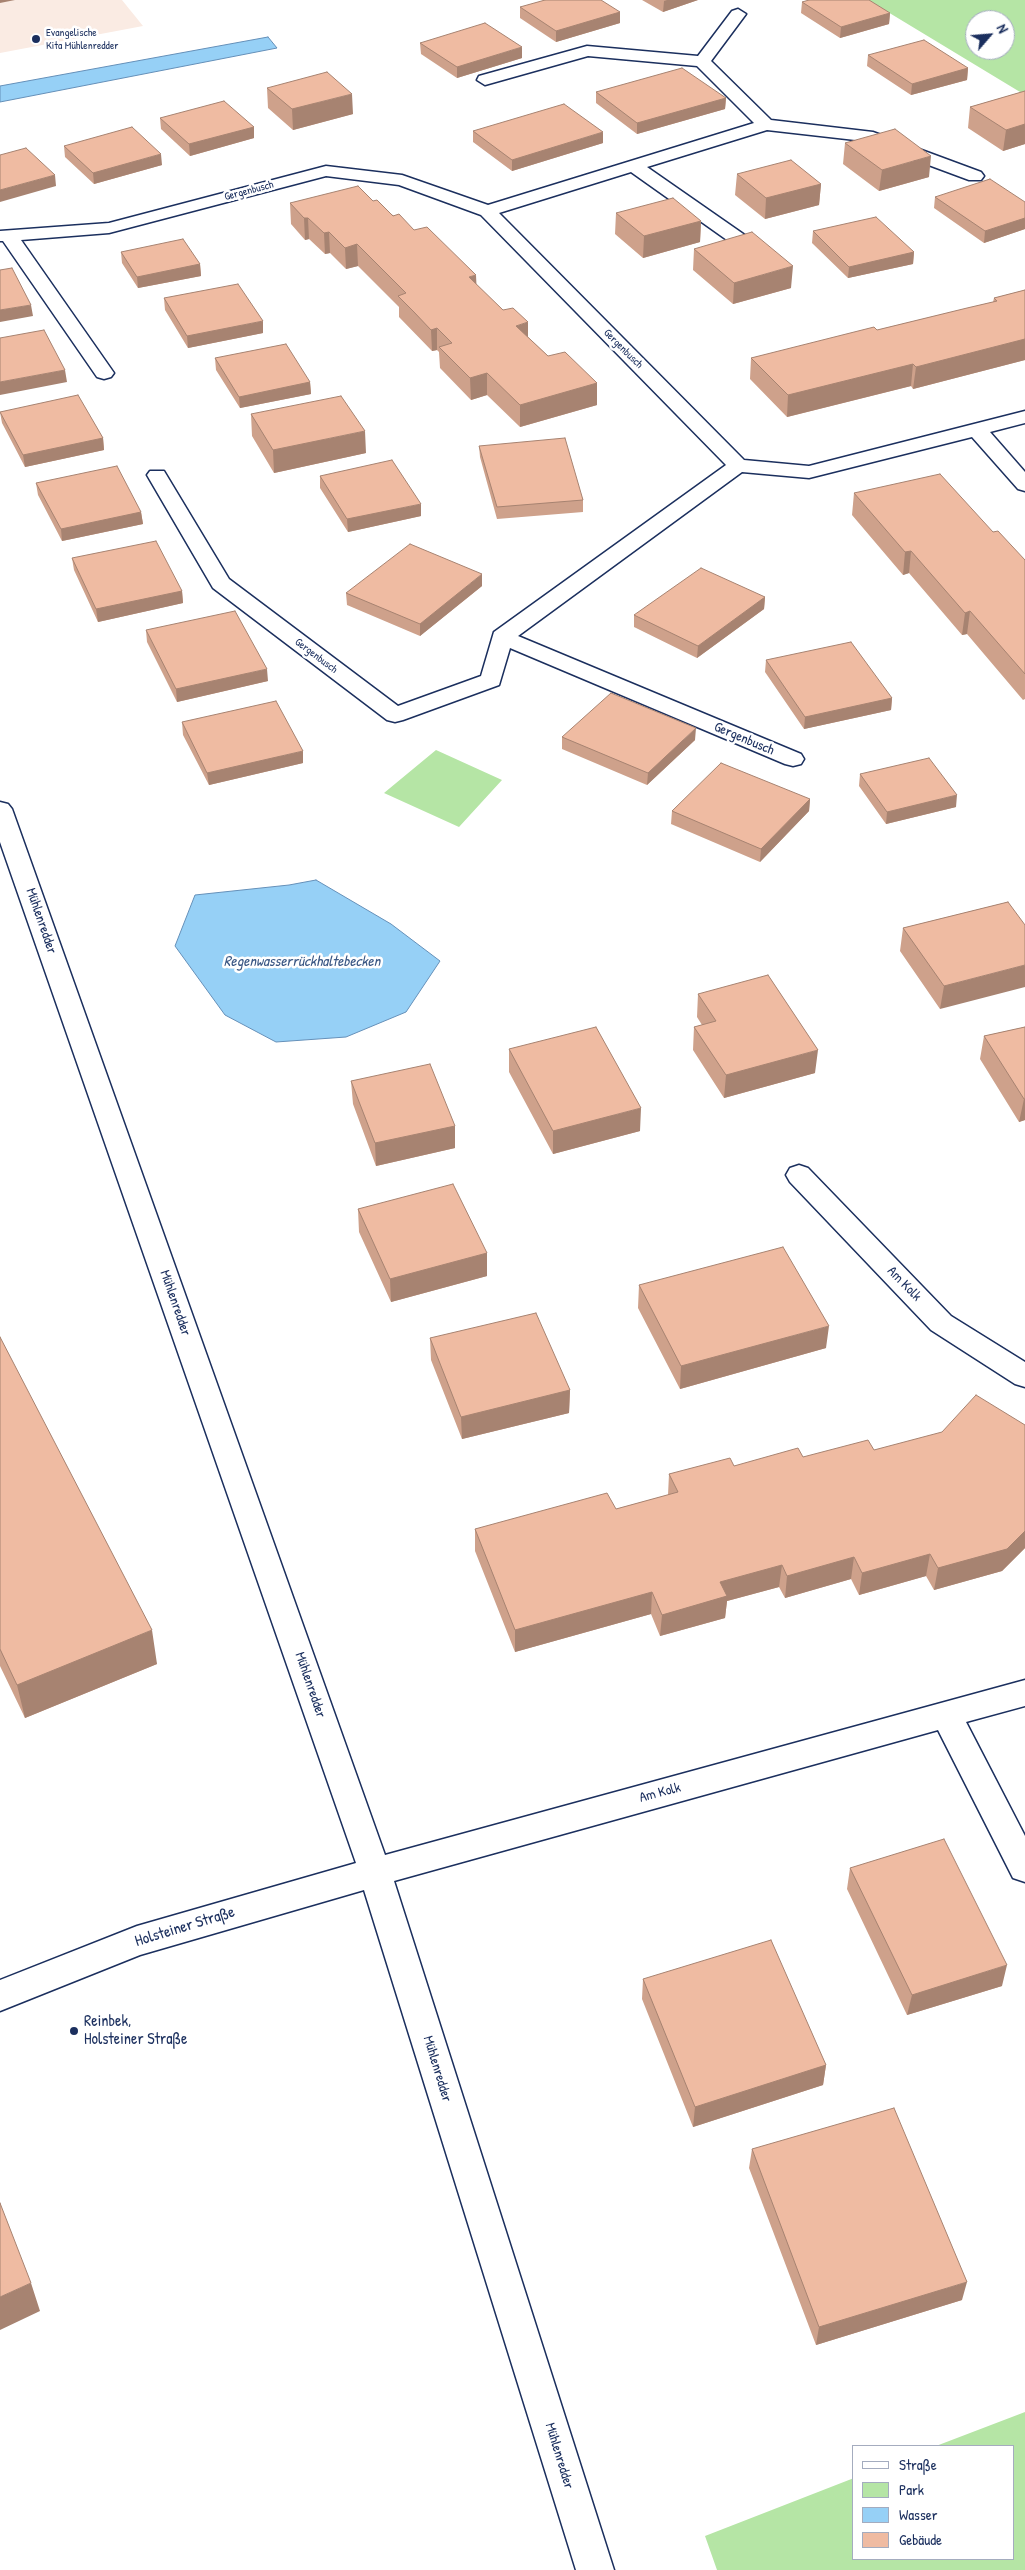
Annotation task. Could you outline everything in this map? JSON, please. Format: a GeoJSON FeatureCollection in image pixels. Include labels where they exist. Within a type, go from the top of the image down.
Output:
{"type":"FeatureCollection","features":[{"type":"Feature","properties":{"kind":"street"},"geometry":{"type":"LineString","coordinates":[[702,61],[738,14]]}},
{"type":"Feature","properties":{"kind":"street"},"geometry":{"type":"LineString","coordinates":[[485,80],[587,51],[702,61],[766,125]]}},
{"type":"Feature","properties":{"kind":"street"},"geometry":{"type":"LineString","coordinates":[[486,212],[766,125],[867,136],[975,176]]}},
{"type":"Feature","properties":{"kind":"street"},"geometry":{"type":"LineString","coordinates":[[633,166],[768,259]]}},
{"type":"Feature","properties":{"kind":"street","name":"Gergenbusch"},"geometry":{"type":"LineString","coordinates":[[4,235],[109,228],[326,171],[402,180],[486,212],[738,466]]}},
{"type":"Feature","properties":{"kind":"street","name":"Gergenbusch"},"geometry":{"type":"LineString","coordinates":[[4,235],[104,373]]}},
{"type":"Feature","properties":{"kind":"street"},"geometry":{"type":"LineString","coordinates":[[502,637],[738,466],[809,472],[1025,417]]}},
{"type":"Feature","properties":{"kind":"street"},"geometry":{"type":"LineString","coordinates":[[977,430],[1025,485]]}},
{"type":"Feature","properties":{"kind":"street","name":"Gergenbusch"},"geometry":{"type":"LineString","coordinates":[[157,475],[222,583],[394,716],[491,680],[502,637],[792,759]]}},
{"type":"Feature","properties":{"kind":"street","name":"Mühlenredder"},"geometry":{"type":"LineString","coordinates":[[0,808],[375,1872],[595,2570]]}},
{"type":"Feature","properties":{"kind":"street","name":"Am Kolk"},"geometry":{"type":"LineString","coordinates":[[799,1175],[941,1323],[1025,1376]]}},
{"type":"Feature","properties":{"kind":"street","name":"Am Kolk"},"geometry":{"type":"LineString","coordinates":[[375,1872],[1025,1693]]}},
{"type":"Feature","properties":{"kind":"street"},"geometry":{"type":"LineString","coordinates":[[946,1715],[1025,1868]]}},
{"type":"Feature","properties":{"kind":"street","name":"Holsteiner Straße"},"geometry":{"type":"LineString","coordinates":[[0,1996],[137,1941],[375,1872]]}},
{"type":"Feature","properties":{"kind":"shaded area","name":"Evangelische Kita Mühlenredder"},"geometry":{"type":"Polygon","coordinates":[[[0,0],[122,0],[143,26],[0,53],[0,0]]]}},
{"type":"Feature","properties":{"kind":"green space"},"geometry":{"type":"Polygon","coordinates":[[[868,0],[1025,0],[1025,95],[967,60],[1015,60],[1015,10],[965,10],[965,59],[868,0]]]}},
{"type":"Feature","properties":{"kind":"green space"},"geometry":{"type":"Polygon","coordinates":[[[436,750],[502,780],[459,827],[384,793],[436,750]]]}},
{"type":"Feature","properties":{"kind":"green space"},"geometry":{"type":"Polygon","coordinates":[[[1025,2412],[1025,2570],[717,2570],[705,2536],[852,2479],[852,2560],[1015,2560],[1015,2445],[939,2445],[1025,2412]]]}},
{"type":"Feature","properties":{"kind":"water"},"geometry":{"type":"Polygon","coordinates":[[[268,37],[277,48],[0,102],[0,86],[268,37]]]}},
{"type":"Feature","properties":{"kind":"water","name":"Regenwasserrückhaltebecken"},"geometry":{"type":"Polygon","coordinates":[[[316,880],[391,924],[440,961],[406,1012],[346,1037],[276,1042],[225,1015],[175,946],[195,895],[289,885],[316,880]]]}},
{"type":"Feature","properties":{"kind":"building"},"geometry":{"type":"Polygon","coordinates":[[[545,0],[601,0],[620,12],[556,31],[520,7],[545,0]]]}},
{"type":"Feature","properties":{"kind":"building"},"geometry":{"type":"Polygon","coordinates":[[[809,0],[869,0],[890,13],[841,27],[802,2],[809,0]]]}},
{"type":"Feature","properties":{"kind":"building"},"geometry":{"type":"Polygon","coordinates":[[[485,23],[522,47],[457,67],[420,43],[485,23]]]}},
{"type":"Feature","properties":{"kind":"building"},"geometry":{"type":"Polygon","coordinates":[[[924,40],[968,68],[912,84],[868,55],[924,40]]]}},
{"type":"Feature","properties":{"kind":"building"},"geometry":{"type":"Polygon","coordinates":[[[682,68],[726,98],[637,123],[596,92],[682,68]]]}},
{"type":"Feature","properties":{"kind":"building"},"geometry":{"type":"Polygon","coordinates":[[[327,72],[352,94],[292,109],[267,88],[327,72]]]}},
{"type":"Feature","properties":{"kind":"building"},"geometry":{"type":"Polygon","coordinates":[[[1025,91],[1025,124],[1006,130],[970,107],[1025,91]]]}},
{"type":"Feature","properties":{"kind":"building"},"geometry":{"type":"Polygon","coordinates":[[[224,101],[254,127],[189,144],[160,118],[224,101]]]}},
{"type":"Feature","properties":{"kind":"building"},"geometry":{"type":"Polygon","coordinates":[[[564,104],[603,132],[512,160],[473,131],[564,104]]]}},
{"type":"Feature","properties":{"kind":"building"},"geometry":{"type":"Polygon","coordinates":[[[132,127],[161,154],[93,173],[64,146],[132,127]]]}},
{"type":"Feature","properties":{"kind":"building"},"geometry":{"type":"Polygon","coordinates":[[[895,129],[931,156],[882,170],[845,143],[895,129]]]}},
{"type":"Feature","properties":{"kind":"building"},"geometry":{"type":"Polygon","coordinates":[[[26,148],[55,175],[0,190],[0,155],[26,148]]]}},
{"type":"Feature","properties":{"kind":"building"},"geometry":{"type":"Polygon","coordinates":[[[791,160],[821,184],[766,198],[737,174],[791,160]]]}},
{"type":"Feature","properties":{"kind":"building"},"geometry":{"type":"Polygon","coordinates":[[[990,179],[1025,202],[1025,218],[985,231],[935,197],[990,179]]]}},
{"type":"Feature","properties":{"kind":"building"},"geometry":{"type":"Polygon","coordinates":[[[358,186],[373,201],[377,200],[393,216],[399,214],[414,230],[427,227],[476,275],[469,277],[503,310],[513,308],[528,322],[516,326],[548,356],[565,352],[597,383],[520,405],[487,373],[470,378],[439,347],[452,343],[437,328],[431,330],[398,296],[406,293],[357,244],[345,248],[329,232],[324,233],[308,218],[304,218],[290,203],[358,186]]]}},
{"type":"Feature","properties":{"kind":"building"},"geometry":{"type":"Polygon","coordinates":[[[673,198],[701,221],[644,236],[616,213],[673,198]]]}},
{"type":"Feature","properties":{"kind":"building"},"geometry":{"type":"Polygon","coordinates":[[[876,217],[914,252],[849,267],[813,231],[876,217]]]}},
{"type":"Feature","properties":{"kind":"building"},"geometry":{"type":"Polygon","coordinates":[[[752,232],[793,266],[734,283],[694,249],[752,232]]]}},
{"type":"Feature","properties":{"kind":"building"},"geometry":{"type":"Polygon","coordinates":[[[183,239],[200,264],[137,277],[121,252],[183,239]]]}},
{"type":"Feature","properties":{"kind":"building"},"geometry":{"type":"Polygon","coordinates":[[[12,268],[31,305],[0,310],[0,270],[12,268]]]}},
{"type":"Feature","properties":{"kind":"building"},"geometry":{"type":"Polygon","coordinates":[[[238,284],[263,321],[187,336],[164,298],[238,284]]]}},
{"type":"Feature","properties":{"kind":"building"},"geometry":{"type":"Polygon","coordinates":[[[1025,290],[1025,339],[916,367],[913,364],[788,395],[751,358],[874,327],[877,330],[997,301],[994,298],[1025,290]]]}},
{"type":"Feature","properties":{"kind":"building"},"geometry":{"type":"Polygon","coordinates":[[[44,330],[65,370],[0,382],[0,338],[44,330]]]}},
{"type":"Feature","properties":{"kind":"building"},"geometry":{"type":"Polygon","coordinates":[[[286,344],[310,382],[239,397],[215,358],[286,344]]]}},
{"type":"Feature","properties":{"kind":"building"},"geometry":{"type":"Polygon","coordinates":[[[78,395],[103,438],[23,455],[0,412],[78,395]]]}},
{"type":"Feature","properties":{"kind":"building"},"geometry":{"type":"Polygon","coordinates":[[[341,396],[365,431],[273,450],[251,414],[341,396]]]}},
{"type":"Feature","properties":{"kind":"building"},"geometry":{"type":"Polygon","coordinates":[[[565,438],[583,500],[497,507],[479,446],[565,438]]]}},
{"type":"Feature","properties":{"kind":"building"},"geometry":{"type":"Polygon","coordinates":[[[392,460],[421,504],[347,519],[320,476],[392,460]]]}},
{"type":"Feature","properties":{"kind":"building"},"geometry":{"type":"Polygon","coordinates":[[[117,466],[141,512],[61,529],[36,483],[117,466]]]}},
{"type":"Feature","properties":{"kind":"building"},"geometry":{"type":"Polygon","coordinates":[[[940,474],[993,532],[998,531],[1025,560],[1025,674],[970,611],[965,613],[911,551],[905,552],[854,493],[940,474]]]}},
{"type":"Feature","properties":{"kind":"building"},"geometry":{"type":"Polygon","coordinates":[[[156,541],[182,591],[96,609],[72,558],[156,541]]]}},
{"type":"Feature","properties":{"kind":"building"},"geometry":{"type":"Polygon","coordinates":[[[410,544],[482,574],[420,624],[346,593],[410,544]]]}},
{"type":"Feature","properties":{"kind":"building"},"geometry":{"type":"Polygon","coordinates":[[[701,568],[765,597],[698,646],[634,615],[701,568]]]}},
{"type":"Feature","properties":{"kind":"building"},"geometry":{"type":"Polygon","coordinates":[[[235,611],[267,669],[176,689],[146,630],[235,611]]]}},
{"type":"Feature","properties":{"kind":"building"},"geometry":{"type":"Polygon","coordinates":[[[851,642],[892,698],[805,717],[766,660],[851,642]]]}},
{"type":"Feature","properties":{"kind":"building"},"geometry":{"type":"Polygon","coordinates":[[[611,693],[696,728],[648,773],[562,737],[611,693]]]}},
{"type":"Feature","properties":{"kind":"building"},"geometry":{"type":"Polygon","coordinates":[[[276,701],[303,751],[207,773],[182,722],[276,701]]]}},
{"type":"Feature","properties":{"kind":"building"},"geometry":{"type":"Polygon","coordinates":[[[929,758],[957,795],[887,812],[860,774],[929,758]]]}},
{"type":"Feature","properties":{"kind":"building"},"geometry":{"type":"Polygon","coordinates":[[[721,763],[810,799],[761,849],[672,811],[721,763]]]}},
{"type":"Feature","properties":{"kind":"building"},"geometry":{"type":"Polygon","coordinates":[[[1008,902],[1025,925],[1025,965],[944,986],[903,928],[1008,902]]]}},
{"type":"Feature","properties":{"kind":"building"},"geometry":{"type":"Polygon","coordinates":[[[768,975],[818,1050],[726,1075],[694,1027],[716,1021],[698,994],[768,975]]]}},
{"type":"Feature","properties":{"kind":"building"},"geometry":{"type":"Polygon","coordinates":[[[596,1027],[641,1108],[553,1131],[509,1049],[596,1027]]]}},
{"type":"Feature","properties":{"kind":"building"},"geometry":{"type":"Polygon","coordinates":[[[1025,1027],[1025,1099],[1024,1099],[984,1036],[1025,1027]]]}},
{"type":"Feature","properties":{"kind":"building"},"geometry":{"type":"Polygon","coordinates":[[[430,1064],[455,1126],[375,1143],[351,1081],[430,1064]]]}},
{"type":"Feature","properties":{"kind":"building"},"geometry":{"type":"Polygon","coordinates":[[[453,1184],[487,1253],[390,1279],[358,1209],[453,1184]]]}},
{"type":"Feature","properties":{"kind":"building"},"geometry":{"type":"Polygon","coordinates":[[[783,1247],[829,1326],[681,1366],[639,1285],[783,1247]]]}},
{"type":"Feature","properties":{"kind":"building"},"geometry":{"type":"Polygon","coordinates":[[[536,1313],[570,1390],[461,1417],[430,1338],[536,1313]]]}},
{"type":"Feature","properties":{"kind":"building"},"geometry":{"type":"Polygon","coordinates":[[[0,1337],[152,1630],[17,1685],[0,1649],[0,1337]]]}},
{"type":"Feature","properties":{"kind":"building"},"geometry":{"type":"Polygon","coordinates":[[[976,1395],[1025,1425],[1025,1531],[1007,1549],[938,1568],[930,1554],[862,1573],[854,1557],[787,1576],[782,1565],[720,1582],[727,1596],[662,1615],[652,1592],[515,1630],[475,1529],[607,1493],[616,1509],[678,1492],[669,1474],[730,1458],[734,1466],[798,1448],[803,1457],[868,1440],[874,1450],[942,1432],[976,1395]]]}},
{"type":"Feature","properties":{"kind":"building"},"geometry":{"type":"Polygon","coordinates":[[[944,1839],[1007,1965],[912,1995],[850,1868],[944,1839]]]}},
{"type":"Feature","properties":{"kind":"building"},"geometry":{"type":"Polygon","coordinates":[[[771,1940],[826,2065],[695,2107],[643,1979],[771,1940]]]}},
{"type":"Feature","properties":{"kind":"building"},"geometry":{"type":"Polygon","coordinates":[[[894,2108],[967,2282],[819,2327],[752,2149],[894,2108]]]}},
{"type":"Feature","properties":{"kind":"building"},"geometry":{"type":"Polygon","coordinates":[[[0,2203],[31,2283],[0,2297],[0,2203]]]}},
{"type":"Feature","properties":{"kind":"place","name":"Evangelische Kita Mühlenredder"},"geometry":{"type":"Point","coordinates":[36,39]}},
{"type":"Feature","properties":{"kind":"place","name":"Reinbek, Holsteiner Straße"},"geometry":{"type":"Point","coordinates":[74,2031]}}]}
